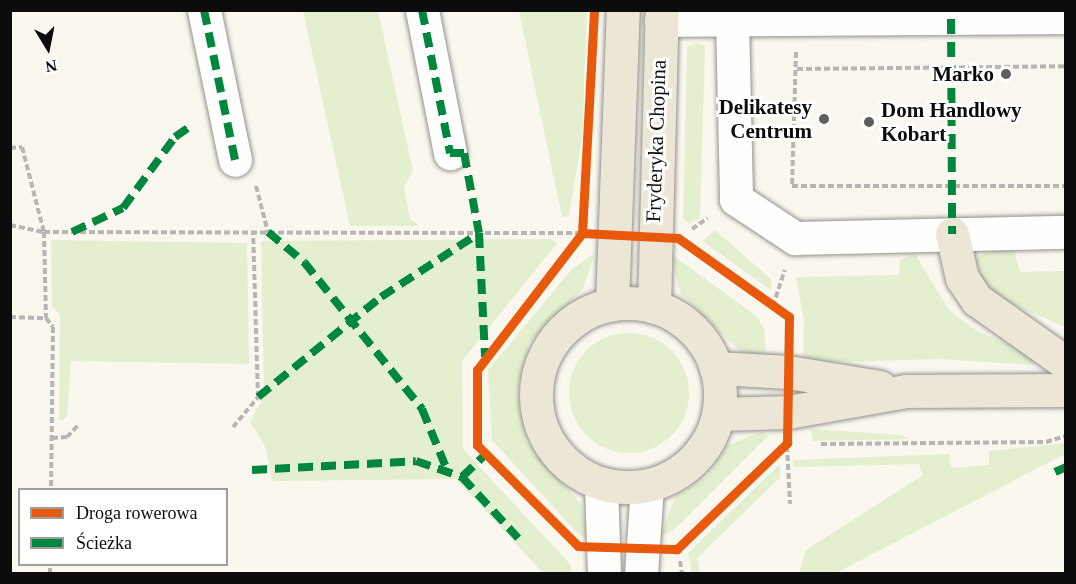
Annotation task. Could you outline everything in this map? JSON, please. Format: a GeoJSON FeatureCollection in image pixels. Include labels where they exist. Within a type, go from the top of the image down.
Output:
{"type":"FeatureCollection","features":[{"type":"Feature","properties":{"kind":"main road","name":"Fryderyka Chopina"},"geometry":{"type":"LineString","coordinates":[[612,304],[622,10]]}},
{"type":"Feature","properties":{"kind":"main road","name":"Fryderyka Chopina"},"geometry":{"type":"LineString","coordinates":[[654,307],[662,15]]}},
{"type":"Feature","properties":{"kind":"main road"},"geometry":{"type":"LineString","coordinates":[[952,234],[962,278],[977,300],[1065,363]]}},
{"type":"Feature","properties":{"kind":"main road"},"geometry":{"type":"LineString","coordinates":[[612,304],[654,307],[693,330],[716,368],[718,414],[693,460],[646,486],[601,484],[579,474],[555,452],[538,417],[535,393],[550,345],[588,311],[612,304]]}},
{"type":"Feature","properties":{"kind":"main road"},"geometry":{"type":"LineString","coordinates":[[716,368],[788,372],[906,392]]}},
{"type":"Feature","properties":{"kind":"main road"},"geometry":{"type":"LineString","coordinates":[[718,414],[788,412],[906,392],[1065,390]]}},
{"type":"Feature","properties":{"kind":"street"},"geometry":{"type":"LineString","coordinates":[[204,10],[235,160]]}},
{"type":"Feature","properties":{"kind":"street"},"geometry":{"type":"LineString","coordinates":[[422,10],[450,153]]}},
{"type":"Feature","properties":{"kind":"street"},"geometry":{"type":"LineString","coordinates":[[662,15],[732,19],[1065,17]]}},
{"type":"Feature","properties":{"kind":"street"},"geometry":{"type":"LineString","coordinates":[[732,19],[736,199],[795,238],[1065,232]]}},
{"type":"Feature","properties":{"kind":"street"},"geometry":{"type":"LineString","coordinates":[[601,484],[604,573]]}},
{"type":"Feature","properties":{"kind":"street"},"geometry":{"type":"LineString","coordinates":[[641,573],[646,486]]}},
{"type":"Feature","properties":{"kind":"path"},"geometry":{"type":"LineString","coordinates":[[795,18],[797,69],[792,186],[1065,186]]}},
{"type":"Feature","properties":{"kind":"path"},"geometry":{"type":"LineString","coordinates":[[797,69],[1065,66]]}},
{"type":"Feature","properties":{"kind":"path"},"geometry":{"type":"LineString","coordinates":[[10,148],[22,147],[44,232],[46,318],[53,327],[51,488]]}},
{"type":"Feature","properties":{"kind":"path"},"geometry":{"type":"LineString","coordinates":[[235,160],[255,181],[268,232]]}},
{"type":"Feature","properties":{"kind":"path"},"geometry":{"type":"LineString","coordinates":[[10,225],[44,232],[582,233]]}},
{"type":"Feature","properties":{"kind":"path"},"geometry":{"type":"LineString","coordinates":[[234,427],[258,397],[253,232]]}},
{"type":"Feature","properties":{"kind":"path"},"geometry":{"type":"LineString","coordinates":[[10,317],[46,318]]}},
{"type":"Feature","properties":{"kind":"path"},"geometry":{"type":"LineString","coordinates":[[52,438],[67,437],[78,425]]}},
{"type":"Feature","properties":{"kind":"path"},"geometry":{"type":"LineString","coordinates":[[810,444],[889,447],[1046,442],[1065,436]]}},
{"type":"Feature","properties":{"kind":"path"},"geometry":{"type":"LineString","coordinates":[[790,504],[787,443],[798,443]]}},
{"type":"Feature","properties":{"kind":"green space"},"geometry":{"type":"Polygon","coordinates":[[[303,11],[378,11],[413,171],[404,186],[410,219],[420,226],[350,226],[303,11]]]}},
{"type":"Feature","properties":{"kind":"green space"},"geometry":{"type":"Polygon","coordinates":[[[519,11],[587,11],[582,139],[569,216],[562,217],[519,11]]]}},
{"type":"Feature","properties":{"kind":"green space"},"geometry":{"type":"Polygon","coordinates":[[[695,43],[705,46],[700,218],[689,224],[683,218],[687,47],[695,43]]]}},
{"type":"Feature","properties":{"kind":"green space"},"geometry":{"type":"Polygon","coordinates":[[[715,230],[772,280],[771,290],[702,241],[715,230]]]}},
{"type":"Feature","properties":{"kind":"green space"},"geometry":{"type":"Polygon","coordinates":[[[551,239],[557,243],[462,361],[463,449],[571,565],[571,573],[543,573],[456,479],[272,481],[266,448],[250,422],[264,395],[261,241],[551,239]]]}},
{"type":"Feature","properties":{"kind":"green space"},"geometry":{"type":"Polygon","coordinates":[[[51,240],[247,243],[249,364],[71,361],[67,417],[59,421],[60,315],[52,306],[51,240]]]}},
{"type":"Feature","properties":{"kind":"green space"},"geometry":{"type":"Polygon","coordinates":[[[1014,250],[1020,272],[1065,271],[1065,327],[998,298],[982,281],[975,259],[987,251],[1014,250]]]}},
{"type":"Feature","properties":{"kind":"green space"},"geometry":{"type":"Polygon","coordinates":[[[595,253],[583,289],[529,343],[517,392],[527,442],[581,504],[588,538],[579,535],[492,440],[488,370],[572,269],[595,253]]]}},
{"type":"Feature","properties":{"kind":"green space"},"geometry":{"type":"Polygon","coordinates":[[[671,254],[755,315],[764,328],[766,356],[743,354],[680,293],[671,254]]]}},
{"type":"Feature","properties":{"kind":"green space"},"geometry":{"type":"Polygon","coordinates":[[[915,254],[949,310],[976,330],[1033,356],[1034,365],[939,359],[803,363],[804,321],[796,277],[899,275],[900,260],[915,254]]]}},
{"type":"Feature","properties":{"kind":"green space"},"geometry":{"type":"Polygon","coordinates":[[[629,333],[652,338],[671,351],[684,370],[689,393],[684,416],[671,435],[652,448],[629,453],[606,448],[587,435],[574,416],[569,393],[574,370],[587,351],[606,338],[629,333]]]}},
{"type":"Feature","properties":{"kind":"green space"},"geometry":{"type":"Polygon","coordinates":[[[811,429],[902,435],[910,439],[813,441],[811,429]]]}},
{"type":"Feature","properties":{"kind":"green space"},"geometry":{"type":"Polygon","coordinates":[[[762,432],[768,436],[674,530],[660,536],[675,497],[708,476],[728,445],[762,432]]]}},
{"type":"Feature","properties":{"kind":"green space"},"geometry":{"type":"Polygon","coordinates":[[[1065,443],[1065,454],[836,573],[799,573],[806,550],[923,475],[919,464],[794,467],[793,460],[949,454],[951,468],[989,465],[989,451],[1065,443]]]}},
{"type":"Feature","properties":{"kind":"green space"},"geometry":{"type":"Polygon","coordinates":[[[780,464],[780,478],[697,558],[700,573],[692,573],[688,553],[780,464]]]}},
{"type":"Feature","properties":{"kind":"marked path"},"geometry":{"type":"LineString","coordinates":[[204,10],[235,160]]}},
{"type":"Feature","properties":{"kind":"marked path"},"geometry":{"type":"LineString","coordinates":[[422,10],[450,153],[464,153],[479,233],[485,357]]}},
{"type":"Feature","properties":{"kind":"marked path"},"geometry":{"type":"LineString","coordinates":[[951,19],[952,234]]}},
{"type":"Feature","properties":{"kind":"marked path"},"geometry":{"type":"LineString","coordinates":[[72,232],[123,208],[175,137],[192,125]]}},
{"type":"Feature","properties":{"kind":"marked path"},"geometry":{"type":"LineString","coordinates":[[268,232],[304,262],[422,409],[447,470]]}},
{"type":"Feature","properties":{"kind":"marked path"},"geometry":{"type":"LineString","coordinates":[[258,397],[381,297],[479,233]]}},
{"type":"Feature","properties":{"kind":"marked path"},"geometry":{"type":"LineString","coordinates":[[462,477],[486,454]]}},
{"type":"Feature","properties":{"kind":"marked path"},"geometry":{"type":"LineString","coordinates":[[252,470],[416,461],[462,477],[518,538]]}},
{"type":"Feature","properties":{"kind":"marked path"},"geometry":{"type":"LineString","coordinates":[[1055,472],[1066,467]]}},
{"type":"Feature","properties":{"kind":"cycle path"},"geometry":{"type":"LineString","coordinates":[[582,233],[678,238],[789,317],[787,443],[677,549],[578,546],[477,445],[477,370],[582,233],[594,10]]}},
{"type":"Feature","properties":{"kind":"place","name":"Marko"},"geometry":{"type":"Point","coordinates":[1006,74]}},
{"type":"Feature","properties":{"kind":"place","name":"Delikatesy Centrum"},"geometry":{"type":"Point","coordinates":[824,119]}},
{"type":"Feature","properties":{"kind":"place","name":"Dom Handlowy Kobart"},"geometry":{"type":"Point","coordinates":[869,122]}}]}
